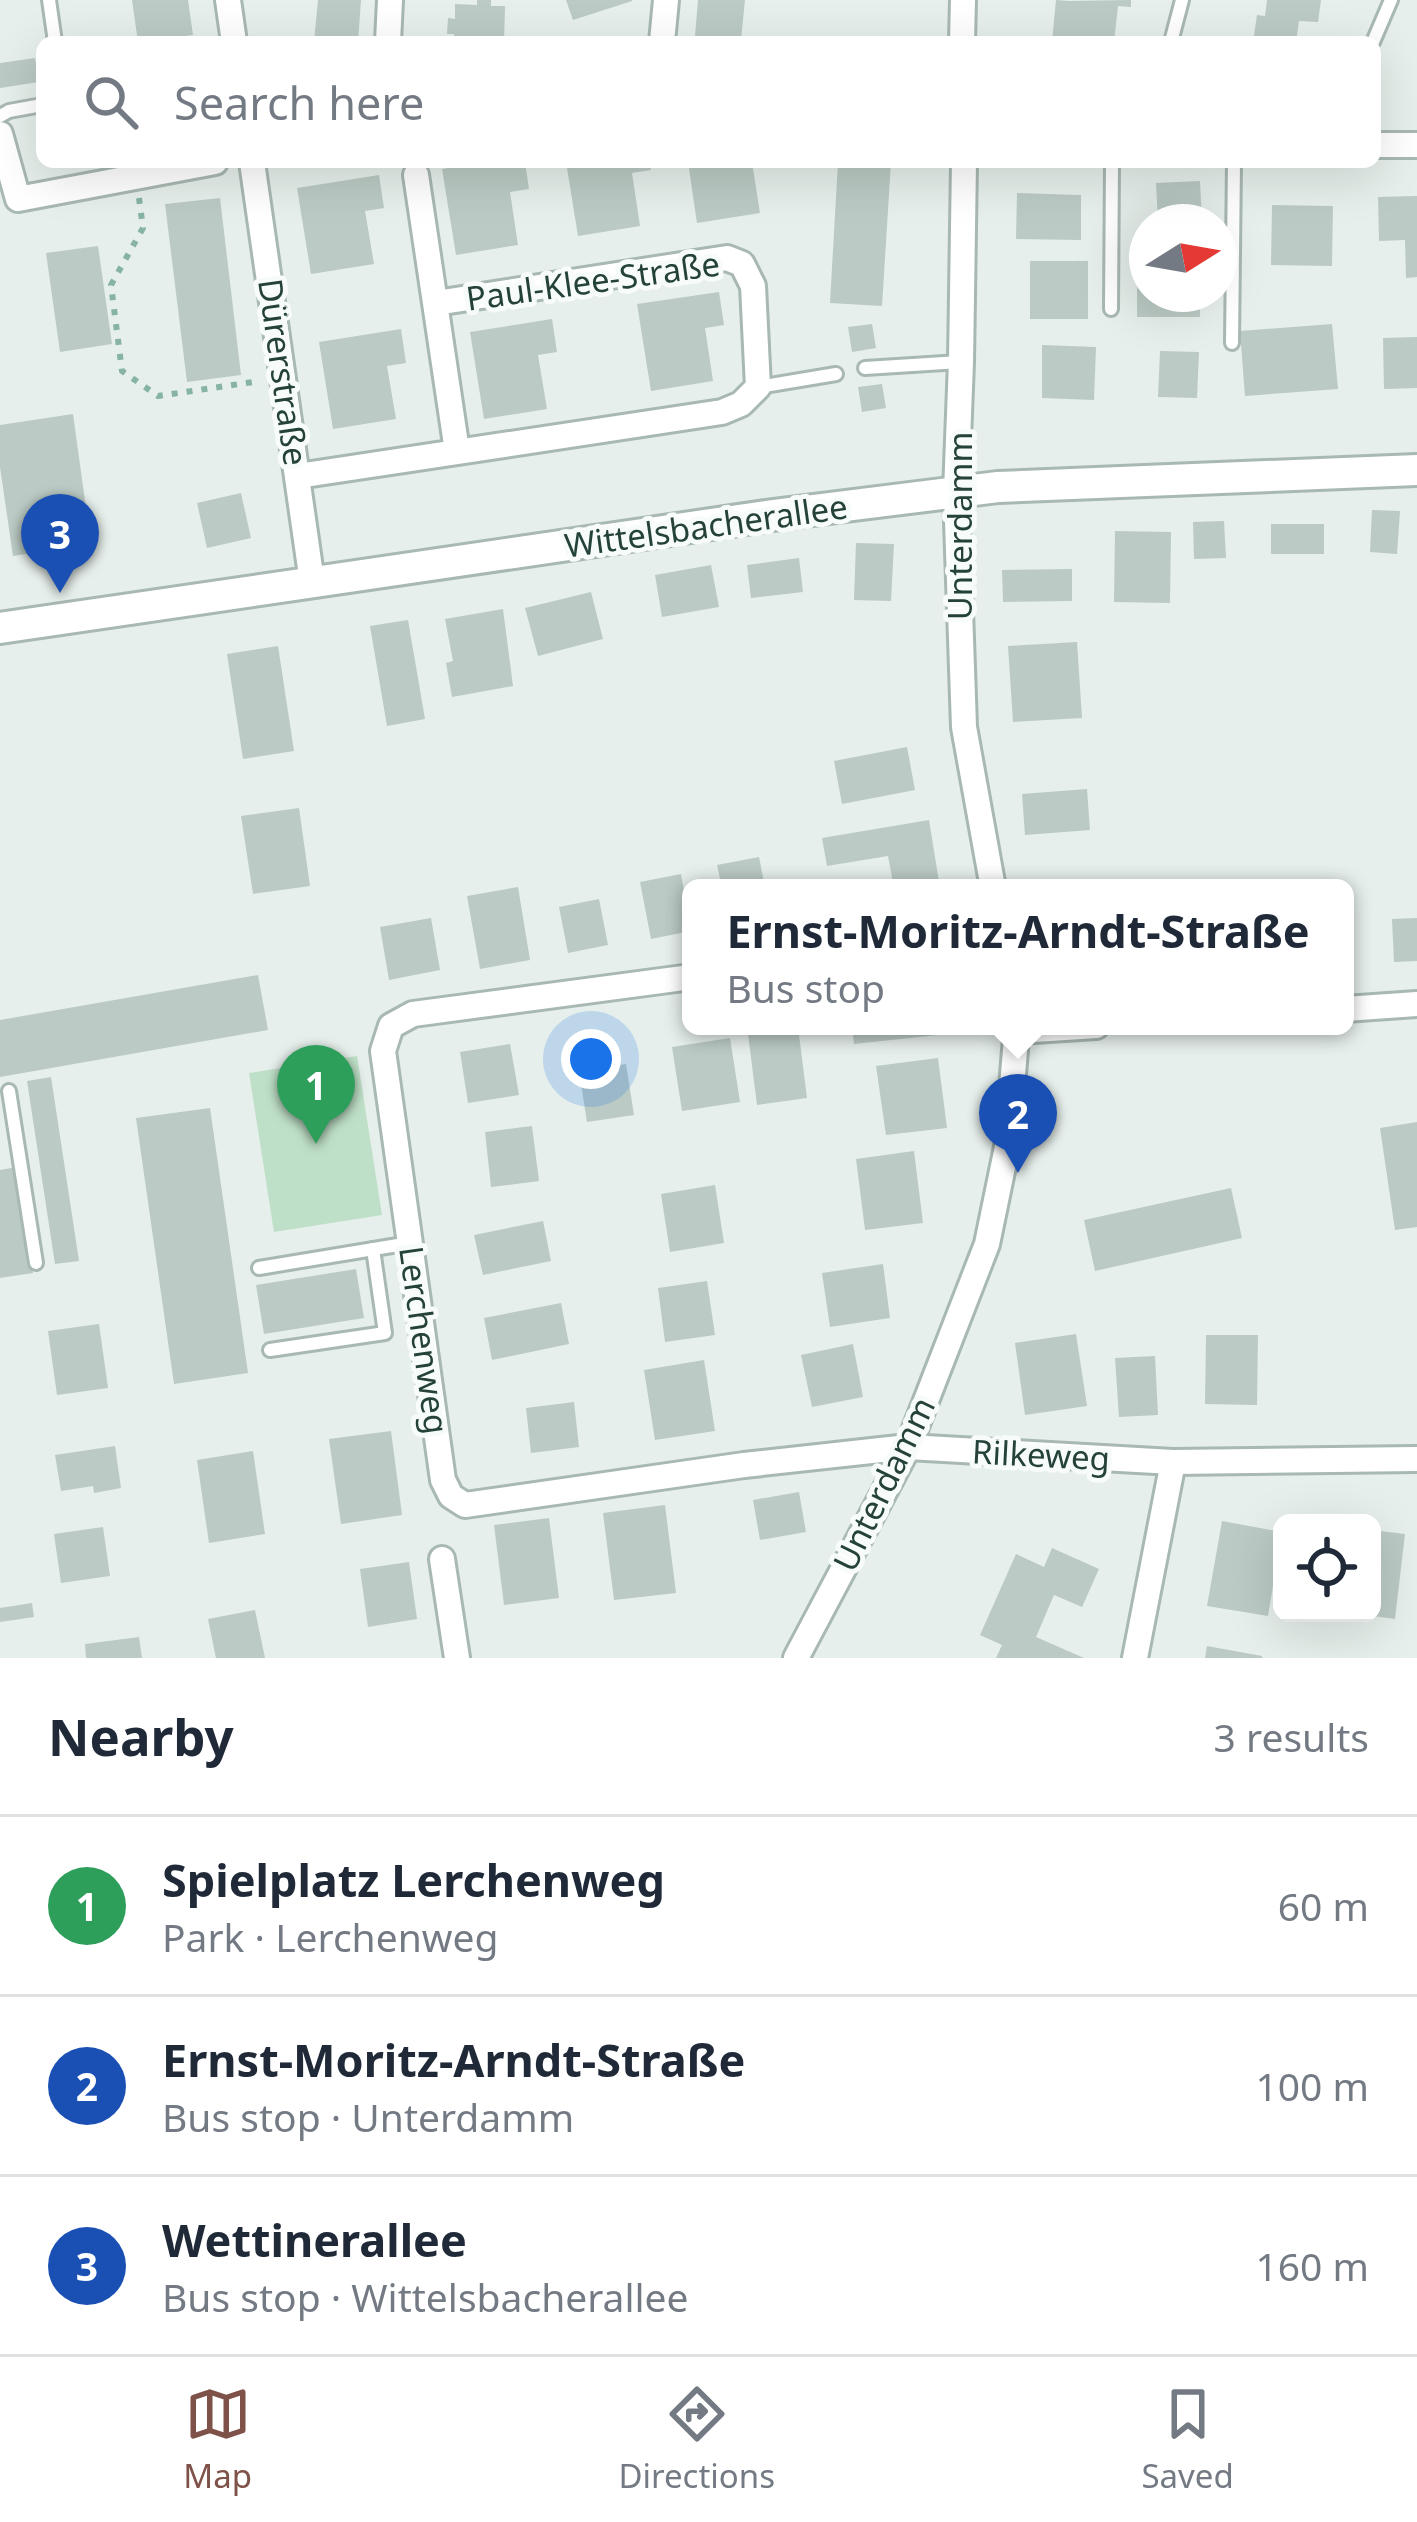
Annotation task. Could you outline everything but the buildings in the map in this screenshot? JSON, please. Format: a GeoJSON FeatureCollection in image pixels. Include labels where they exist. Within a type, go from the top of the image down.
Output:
{"type":"FeatureCollection","features":[{"type":"Feature","properties":{"kind":"street"},"geometry":{"type":"LineString","coordinates":[[228,0],[233,36]]}},
{"type":"Feature","properties":{"kind":"street"},"geometry":{"type":"LineString","coordinates":[[388,36],[390,0]]}},
{"type":"Feature","properties":{"kind":"street"},"geometry":{"type":"LineString","coordinates":[[663,36],[666,0]]}},
{"type":"Feature","properties":{"kind":"street"},"geometry":{"type":"LineString","coordinates":[[962,36],[963,0]]}},
{"type":"Feature","properties":{"kind":"street"},"geometry":{"type":"LineString","coordinates":[[0,134],[18,199],[183,168]]}},
{"type":"Feature","properties":{"kind":"street"},"geometry":{"type":"LineString","coordinates":[[1381,145],[1417,146]]}},
{"type":"Feature","properties":{"kind":"street","name":"Dürerstraße"},"geometry":{"type":"LineString","coordinates":[[253,168],[312,582]]}},
{"type":"Feature","properties":{"kind":"street","name":"Unterdamm"},"geometry":{"type":"LineString","coordinates":[[964,168],[956,492],[964,727],[991,879]]}},
{"type":"Feature","properties":{"kind":"street","name":"Paul-Klee-Straße"},"geometry":{"type":"LineString","coordinates":[[416,175],[457,451]]}},
{"type":"Feature","properties":{"kind":"street","name":"Paul-Klee-Straße"},"geometry":{"type":"LineString","coordinates":[[436,303],[727,258],[742,264],[754,286],[758,387]]}},
{"type":"Feature","properties":{"kind":"street"},"geometry":{"type":"LineString","coordinates":[[298,476],[722,412],[741,404],[758,387]]}},
{"type":"Feature","properties":{"kind":"street","name":"Wittelsbacherallee"},"geometry":{"type":"LineString","coordinates":[[0,628],[998,487],[1417,470]]}},
{"type":"Feature","properties":{"kind":"street","name":"Lerchenweg"},"geometry":{"type":"LineString","coordinates":[[682,978],[413,1014],[391,1026],[383,1051],[442,1480],[451,1496],[465,1504],[908,1447]]}},
{"type":"Feature","properties":{"kind":"street"},"geometry":{"type":"LineString","coordinates":[[1354,1008],[1417,1004]]}},
{"type":"Feature","properties":{"kind":"street","name":"Unterdamm"},"geometry":{"type":"LineString","coordinates":[[796,1658],[908,1447],[986,1244],[1007,1148],[1016,1035]]}},
{"type":"Feature","properties":{"kind":"street","name":"Rilkeweg"},"geometry":{"type":"LineString","coordinates":[[908,1447],[1173,1462],[1417,1459]]}},
{"type":"Feature","properties":{"kind":"street"},"geometry":{"type":"LineString","coordinates":[[1135,1658],[1173,1462]]}},
{"type":"Feature","properties":{"kind":"street"},"geometry":{"type":"LineString","coordinates":[[442,1558],[457,1658]]}},
{"type":"Feature","properties":{"kind":"lane"},"geometry":{"type":"LineString","coordinates":[[49,0],[54,36]]}},
{"type":"Feature","properties":{"kind":"lane"},"geometry":{"type":"LineString","coordinates":[[1173,36],[1182,0]]}},
{"type":"Feature","properties":{"kind":"lane"},"geometry":{"type":"LineString","coordinates":[[1375,36],[1390,0]]}},
{"type":"Feature","properties":{"kind":"lane"},"geometry":{"type":"LineString","coordinates":[[0,116],[36,106]]}},
{"type":"Feature","properties":{"kind":"lane"},"geometry":{"type":"LineString","coordinates":[[1111,309],[1112,168]]}},
{"type":"Feature","properties":{"kind":"lane"},"geometry":{"type":"LineString","coordinates":[[1232,344],[1234,168]]}},
{"type":"Feature","properties":{"kind":"lane"},"geometry":{"type":"LineString","coordinates":[[865,368],[962,362]]}},
{"type":"Feature","properties":{"kind":"lane"},"geometry":{"type":"LineString","coordinates":[[758,387],[836,374]]}},
{"type":"Feature","properties":{"kind":"lane"},"geometry":{"type":"LineString","coordinates":[[9,1091],[36,1263]]}},
{"type":"Feature","properties":{"kind":"lane"},"geometry":{"type":"LineString","coordinates":[[0,1148],[17,1144]]}},
{"type":"Feature","properties":{"kind":"lane"},"geometry":{"type":"LineString","coordinates":[[259,1268],[411,1243]]}},
{"type":"Feature","properties":{"kind":"lane"},"geometry":{"type":"LineString","coordinates":[[270,1350],[385,1333],[373,1250]]}},
{"type":"Feature","properties":{"kind":"path"},"geometry":{"type":"LineString","coordinates":[[136,177],[143,228],[111,285],[122,371],[158,396],[284,378]]}},
{"type":"Feature","properties":{"kind":"green space"},"geometry":{"type":"Polygon","coordinates":[[[357,1056],[382,1215],[274,1232],[249,1073],[357,1056]]]}},
{"type":"Feature","properties":{"kind":"place","name":"Wettinerallee"},"geometry":{"type":"Point","coordinates":[60,593]}},
{"type":"Feature","properties":{"kind":"place","name":"Spielplatz Lerchenweg"},"geometry":{"type":"Point","coordinates":[316,1144]}},
{"type":"Feature","properties":{"kind":"place","name":"Ernst-Moritz-Arndt-Straße"},"geometry":{"type":"Point","coordinates":[1018,1173]}}]}
